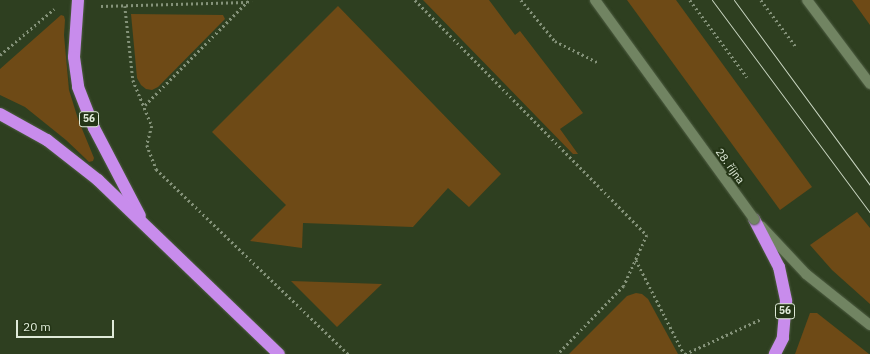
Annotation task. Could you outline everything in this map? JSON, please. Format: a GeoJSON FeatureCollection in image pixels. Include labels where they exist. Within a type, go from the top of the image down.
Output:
{"type":"FeatureCollection","features":[{"type":"Feature","properties":{"kind":"highway","name":"56"},"geometry":{"type":"LineString","coordinates":[[78,3],[74,57],[78,87],[82,101],[94,128],[146,226]]}},
{"type":"Feature","properties":{"kind":"highway","name":"56"},"geometry":{"type":"LineString","coordinates":[[0,114],[47,140],[98,180],[279,354]]}},
{"type":"Feature","properties":{"kind":"highway","name":"56"},"geometry":{"type":"LineString","coordinates":[[754,219],[779,267],[786,301],[783,338],[775,354]]}},
{"type":"Feature","properties":{"kind":"street","name":"28. října"},"geometry":{"type":"LineString","coordinates":[[595,0],[754,219],[806,274],[870,324]]}},
{"type":"Feature","properties":{"kind":"street"},"geometry":{"type":"LineString","coordinates":[[808,0],[870,84]]}},
{"type":"Feature","properties":{"kind":"path"},"geometry":{"type":"LineString","coordinates":[[0,55],[56,8],[78,3],[125,6],[247,2],[252,0]]}},
{"type":"Feature","properties":{"kind":"path"},"geometry":{"type":"LineString","coordinates":[[415,0],[647,235],[624,286],[558,354]]}},
{"type":"Feature","properties":{"kind":"path"},"geometry":{"type":"LineString","coordinates":[[521,0],[555,41],[599,62]]}},
{"type":"Feature","properties":{"kind":"path"},"geometry":{"type":"LineString","coordinates":[[690,0],[747,77]]}},
{"type":"Feature","properties":{"kind":"path"},"geometry":{"type":"LineString","coordinates":[[762,0],[796,48]]}},
{"type":"Feature","properties":{"kind":"path"},"geometry":{"type":"LineString","coordinates":[[145,105],[247,2]]}},
{"type":"Feature","properties":{"kind":"path"},"geometry":{"type":"LineString","coordinates":[[125,6],[134,80],[152,126],[146,146],[156,168],[348,354]]}},
{"type":"Feature","properties":{"kind":"path"},"geometry":{"type":"LineString","coordinates":[[636,260],[684,354],[762,319]]}},
{"type":"Feature","properties":{"kind":"shaded area"},"geometry":{"type":"Polygon","coordinates":[[[423,0],[489,0],[515,35],[520,31],[583,113],[560,129],[578,154],[573,154],[423,0]]]}},
{"type":"Feature","properties":{"kind":"shaded area"},"geometry":{"type":"Polygon","coordinates":[[[627,0],[676,0],[812,187],[780,210],[627,0]]]}},
{"type":"Feature","properties":{"kind":"shaded area"},"geometry":{"type":"Polygon","coordinates":[[[852,0],[870,0],[870,25],[852,0]]]}},
{"type":"Feature","properties":{"kind":"shaded area"},"geometry":{"type":"Polygon","coordinates":[[[338,6],[501,174],[469,207],[448,188],[413,227],[303,223],[302,248],[250,241],[286,205],[212,132],[338,6]]]}},
{"type":"Feature","properties":{"kind":"shaded area"},"geometry":{"type":"Polygon","coordinates":[[[131,14],[223,15],[225,19],[158,87],[152,90],[146,89],[141,85],[137,78],[131,14]]]}},
{"type":"Feature","properties":{"kind":"shaded area"},"geometry":{"type":"Polygon","coordinates":[[[61,15],[64,16],[65,20],[64,35],[69,90],[78,119],[94,158],[93,161],[89,162],[66,140],[25,107],[0,95],[0,69],[61,15]]]}},
{"type":"Feature","properties":{"kind":"shaded area"},"geometry":{"type":"Polygon","coordinates":[[[857,212],[870,228],[870,304],[832,270],[810,245],[857,212]]]}},
{"type":"Feature","properties":{"kind":"shaded area"},"geometry":{"type":"Polygon","coordinates":[[[291,281],[382,284],[337,327],[291,281]]]}},
{"type":"Feature","properties":{"kind":"shaded area"},"geometry":{"type":"Polygon","coordinates":[[[636,293],[642,294],[648,299],[678,354],[569,354],[627,296],[636,293]]]}},
{"type":"Feature","properties":{"kind":"shaded area"},"geometry":{"type":"Polygon","coordinates":[[[810,313],[817,313],[869,354],[795,354],[810,313]]]}},
{"type":"Feature","properties":{"kind":"tram line"},"geometry":{"type":"LineString","coordinates":[[712,0],[870,213]]}},
{"type":"Feature","properties":{"kind":"tram line"},"geometry":{"type":"LineString","coordinates":[[734,0],[870,185]]}}]}
